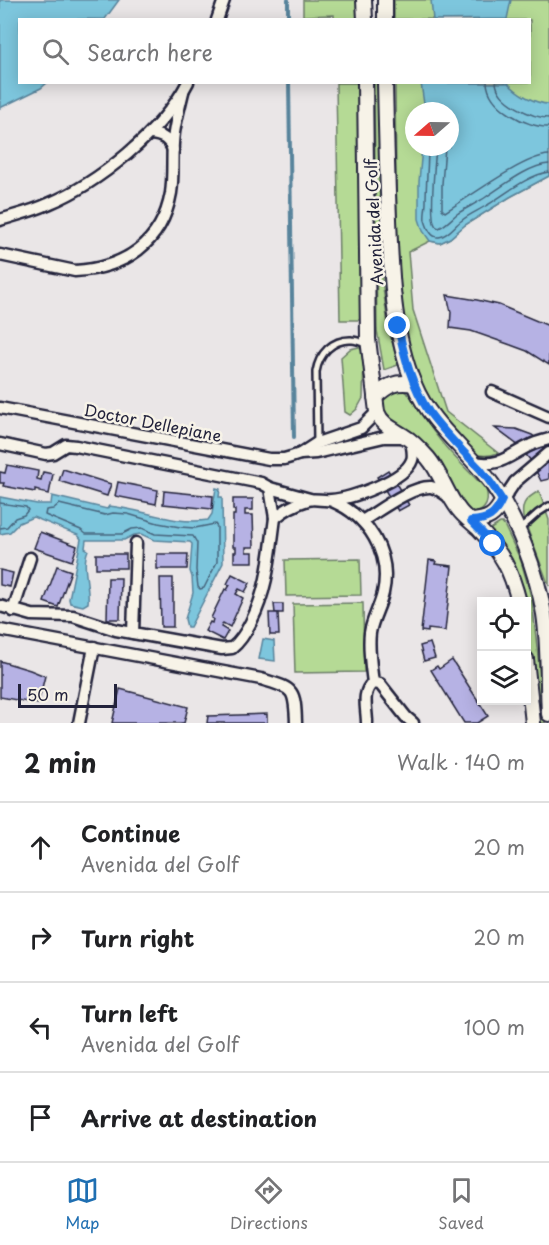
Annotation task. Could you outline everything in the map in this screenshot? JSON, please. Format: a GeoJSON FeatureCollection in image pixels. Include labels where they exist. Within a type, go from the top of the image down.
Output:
{"type":"FeatureCollection","features":[{"type":"Feature","properties":{"kind":"street"},"geometry":{"type":"LineString","coordinates":[[218,18],[224,0]]}},
{"type":"Feature","properties":{"kind":"street"},"geometry":{"type":"LineString","coordinates":[[364,0],[364,18]]}},
{"type":"Feature","properties":{"kind":"street"},"geometry":{"type":"LineString","coordinates":[[385,0],[385,18]]}},
{"type":"Feature","properties":{"kind":"street","name":"Avenida del Golf"},"geometry":{"type":"LineString","coordinates":[[365,84],[369,345],[377,412]]}},
{"type":"Feature","properties":{"kind":"street","name":"Avenida del Golf"},"geometry":{"type":"LineString","coordinates":[[386,84],[386,144],[392,277],[398,326],[405,356],[414,384],[429,412],[491,483],[526,549],[544,614],[549,714]]}},
{"type":"Feature","properties":{"kind":"street"},"geometry":{"type":"LineString","coordinates":[[0,220],[47,205],[70,194],[112,166],[151,134],[186,87]]}},
{"type":"Feature","properties":{"kind":"street"},"geometry":{"type":"LineString","coordinates":[[0,255],[75,271],[103,267],[127,258],[147,243],[160,225],[171,194],[175,127],[186,87]]}},
{"type":"Feature","properties":{"kind":"street"},"geometry":{"type":"LineString","coordinates":[[151,134],[158,134],[166,138],[173,150]]}},
{"type":"Feature","properties":{"kind":"street"},"geometry":{"type":"LineString","coordinates":[[375,397],[386,387],[395,383],[414,384]]}},
{"type":"Feature","properties":{"kind":"street"},"geometry":{"type":"LineString","coordinates":[[492,392],[549,417]]}},
{"type":"Feature","properties":{"kind":"street","name":"Doctor Dellepiane"},"geometry":{"type":"LineString","coordinates":[[0,408],[269,459],[284,459],[300,454],[316,453],[384,437],[408,439]]}},
{"type":"Feature","properties":{"kind":"street"},"geometry":{"type":"LineString","coordinates":[[377,412],[384,423],[408,439],[429,459],[460,512],[493,544],[506,564],[518,597]]}},
{"type":"Feature","properties":{"kind":"street","name":"Doctor Dellepiane"},"geometry":{"type":"LineString","coordinates":[[300,454],[317,443],[361,428],[377,412]]}},
{"type":"Feature","properties":{"kind":"street"},"geometry":{"type":"LineString","coordinates":[[0,444],[46,454],[53,453],[66,445],[76,446],[261,483],[270,488],[310,499],[331,500],[353,496],[380,486],[406,470],[412,459],[408,439]]}},
{"type":"Feature","properties":{"kind":"street"},"geometry":{"type":"LineString","coordinates":[[472,462],[483,464],[501,461],[530,445],[549,439]]}},
{"type":"Feature","properties":{"kind":"street"},"geometry":{"type":"LineString","coordinates":[[471,521],[490,516],[498,509],[515,482],[549,453]]}},
{"type":"Feature","properties":{"kind":"street"},"geometry":{"type":"LineString","coordinates":[[362,521],[384,506],[417,489],[432,487],[452,499]]}},
{"type":"Feature","properties":{"kind":"street"},"geometry":{"type":"LineString","coordinates":[[0,606],[32,615],[73,616],[116,630],[222,649],[232,648],[243,637],[265,589],[275,518],[270,488]]}},
{"type":"Feature","properties":{"kind":"street"},"geometry":{"type":"LineString","coordinates":[[275,518],[283,511],[310,499]]}},
{"type":"Feature","properties":{"kind":"street"},"geometry":{"type":"LineString","coordinates":[[331,500],[344,506],[362,521],[377,541],[384,563],[384,591],[371,630],[369,648],[374,683]]}},
{"type":"Feature","properties":{"kind":"street"},"geometry":{"type":"LineString","coordinates":[[133,633],[136,543]]}},
{"type":"Feature","properties":{"kind":"street"},"geometry":{"type":"LineString","coordinates":[[13,611],[30,558]]}},
{"type":"Feature","properties":{"kind":"street"},"geometry":{"type":"LineString","coordinates":[[0,630],[261,679],[285,686],[294,696],[296,723]]}},
{"type":"Feature","properties":{"kind":"street"},"geometry":{"type":"LineString","coordinates":[[79,723],[94,647]]}},
{"type":"Feature","properties":{"kind":"street"},"geometry":{"type":"LineString","coordinates":[[367,723],[365,694],[368,687],[374,683],[380,684],[413,723]]}},
{"type":"Feature","properties":{"kind":"street"},"geometry":{"type":"LineString","coordinates":[[531,705],[533,723]]}},
{"type":"Feature","properties":{"kind":"lane"},"geometry":{"type":"LineString","coordinates":[[317,443],[317,363],[328,348],[341,341],[354,339],[369,345]]}},
{"type":"Feature","properties":{"kind":"lane"},"geometry":{"type":"LineString","coordinates":[[517,531],[549,506]]}},
{"type":"Feature","properties":{"kind":"green space"},"geometry":{"type":"Polygon","coordinates":[[[303,0],[359,0],[359,18],[334,18],[334,15],[303,16],[303,0]]]}},
{"type":"Feature","properties":{"kind":"green space"},"geometry":{"type":"Polygon","coordinates":[[[394,0],[549,0],[549,176],[465,225],[450,238],[440,243],[430,241],[408,252],[413,310],[446,412],[498,453],[483,456],[468,449],[431,401],[422,384],[409,345],[403,312],[398,255],[395,84],[531,84],[531,18],[394,18],[394,0]]]}},
{"type":"Feature","properties":{"kind":"green space"},"geometry":{"type":"Polygon","coordinates":[[[336,84],[359,84],[360,320],[340,320],[336,84]]]}},
{"type":"Feature","properties":{"kind":"green space"},"geometry":{"type":"Polygon","coordinates":[[[374,84],[380,84],[382,280],[388,325],[398,365],[384,370],[377,330],[374,84]]]}},
{"type":"Feature","properties":{"kind":"green space"},"geometry":{"type":"Polygon","coordinates":[[[359,347],[364,353],[363,398],[357,409],[350,415],[345,412],[341,357],[350,349],[359,347]]]}},
{"type":"Feature","properties":{"kind":"green space"},"geometry":{"type":"Polygon","coordinates":[[[400,389],[411,397],[437,437],[486,489],[486,505],[480,511],[464,512],[384,414],[381,399],[385,393],[400,389]]]}},
{"type":"Feature","properties":{"kind":"green space"},"geometry":{"type":"Polygon","coordinates":[[[539,491],[549,520],[549,586],[523,517],[526,501],[539,491]]]}},
{"type":"Feature","properties":{"kind":"green space"},"geometry":{"type":"Polygon","coordinates":[[[502,523],[521,561],[532,600],[545,723],[538,723],[531,664],[531,597],[520,597],[489,530],[502,523]]]}},
{"type":"Feature","properties":{"kind":"green space"},"geometry":{"type":"Polygon","coordinates":[[[360,559],[361,595],[286,596],[285,560],[360,559]]]}},
{"type":"Feature","properties":{"kind":"green space"},"geometry":{"type":"Polygon","coordinates":[[[363,603],[364,672],[295,673],[293,604],[363,603]]]}},
{"type":"Feature","properties":{"kind":"water"},"geometry":{"type":"Polygon","coordinates":[[[0,0],[119,0],[106,18],[18,18],[18,84],[46,84],[0,108],[0,0]]]}},
{"type":"Feature","properties":{"kind":"water"},"geometry":{"type":"Polygon","coordinates":[[[431,0],[511,0],[507,18],[433,18],[431,0]]]}},
{"type":"Feature","properties":{"kind":"water"},"geometry":{"type":"Polygon","coordinates":[[[421,84],[509,84],[527,97],[549,104],[549,176],[510,197],[440,243],[430,241],[423,231],[419,219],[421,156],[459,156],[459,102],[424,102],[421,84]]]}},
{"type":"Feature","properties":{"kind":"water"},"geometry":{"type":"Polygon","coordinates":[[[216,488],[220,489],[219,497],[222,497],[223,563],[190,627],[187,627],[185,619],[193,593],[190,571],[192,544],[190,542],[154,540],[141,534],[124,540],[86,540],[85,548],[88,550],[85,569],[88,603],[83,606],[70,603],[69,599],[81,539],[78,535],[33,517],[19,523],[10,532],[0,534],[0,497],[37,504],[51,504],[52,496],[107,509],[109,506],[170,519],[195,521],[208,520],[212,514],[216,488]]]}},
{"type":"Feature","properties":{"kind":"water"},"geometry":{"type":"Polygon","coordinates":[[[263,639],[274,641],[275,661],[259,659],[263,639]]]}},
{"type":"Feature","properties":{"kind":"building"},"geometry":{"type":"Polygon","coordinates":[[[447,295],[499,305],[549,326],[549,365],[527,351],[471,331],[450,328],[451,312],[447,295]]]}},
{"type":"Feature","properties":{"kind":"building"},"geometry":{"type":"Polygon","coordinates":[[[495,428],[516,429],[532,435],[545,445],[549,449],[549,479],[541,481],[531,461],[519,446],[495,428]]]}},
{"type":"Feature","properties":{"kind":"building"},"geometry":{"type":"Polygon","coordinates":[[[7,465],[38,471],[37,479],[41,480],[43,472],[53,474],[49,494],[35,489],[35,492],[3,486],[4,483],[0,483],[0,472],[5,473],[7,465]]]}},
{"type":"Feature","properties":{"kind":"building"},"geometry":{"type":"Polygon","coordinates":[[[63,469],[111,484],[107,496],[59,481],[63,469]]]}},
{"type":"Feature","properties":{"kind":"building"},"geometry":{"type":"Polygon","coordinates":[[[388,470],[409,505],[398,511],[377,477],[388,470]]]}},
{"type":"Feature","properties":{"kind":"building"},"geometry":{"type":"Polygon","coordinates":[[[118,482],[158,490],[156,504],[115,496],[118,482]]]}},
{"type":"Feature","properties":{"kind":"building"},"geometry":{"type":"Polygon","coordinates":[[[164,491],[213,496],[212,509],[163,504],[164,491]]]}},
{"type":"Feature","properties":{"kind":"building"},"geometry":{"type":"Polygon","coordinates":[[[233,499],[253,499],[253,510],[245,510],[245,515],[253,515],[254,547],[246,547],[246,552],[253,552],[253,562],[234,562],[236,547],[233,547],[235,510],[233,510],[233,499]]]}},
{"type":"Feature","properties":{"kind":"building"},"geometry":{"type":"Polygon","coordinates":[[[40,532],[77,546],[72,561],[34,548],[40,532]]]}},
{"type":"Feature","properties":{"kind":"building"},"geometry":{"type":"Polygon","coordinates":[[[96,554],[126,554],[126,568],[96,568],[96,554]]]}},
{"type":"Feature","properties":{"kind":"building"},"geometry":{"type":"Polygon","coordinates":[[[157,554],[188,554],[187,569],[157,569],[157,554]]]}},
{"type":"Feature","properties":{"kind":"building"},"geometry":{"type":"Polygon","coordinates":[[[429,560],[436,561],[435,564],[452,566],[445,631],[428,629],[428,632],[421,631],[429,560]]]}},
{"type":"Feature","properties":{"kind":"building"},"geometry":{"type":"Polygon","coordinates":[[[57,566],[71,571],[58,607],[44,602],[57,566]]]}},
{"type":"Feature","properties":{"kind":"building"},"geometry":{"type":"Polygon","coordinates":[[[0,570],[13,573],[10,587],[0,585],[0,570]]]}},
{"type":"Feature","properties":{"kind":"building"},"geometry":{"type":"Polygon","coordinates":[[[232,574],[250,583],[245,592],[239,589],[236,594],[243,598],[230,627],[223,623],[221,627],[228,631],[223,640],[205,631],[210,622],[212,623],[211,618],[225,589],[227,590],[230,585],[227,584],[232,574]]]}},
{"type":"Feature","properties":{"kind":"building"},"geometry":{"type":"Polygon","coordinates":[[[108,578],[121,578],[120,619],[107,619],[108,578]]]}},
{"type":"Feature","properties":{"kind":"building"},"geometry":{"type":"Polygon","coordinates":[[[160,578],[173,578],[173,627],[161,627],[160,578]]]}},
{"type":"Feature","properties":{"kind":"building"},"geometry":{"type":"Polygon","coordinates":[[[274,604],[283,604],[283,613],[275,613],[274,604]]]}},
{"type":"Feature","properties":{"kind":"building"},"geometry":{"type":"Polygon","coordinates":[[[269,613],[278,613],[279,635],[270,635],[269,613]]]}},
{"type":"Feature","properties":{"kind":"building"},"geometry":{"type":"Polygon","coordinates":[[[430,643],[435,658],[424,661],[420,646],[430,643]]]}},
{"type":"Feature","properties":{"kind":"building"},"geometry":{"type":"Polygon","coordinates":[[[452,660],[477,699],[477,705],[481,705],[488,716],[477,723],[464,723],[431,670],[437,666],[439,669],[452,660]]]}},
{"type":"Feature","properties":{"kind":"building"},"geometry":{"type":"Polygon","coordinates":[[[0,661],[45,676],[38,704],[0,697],[0,661]]]}},
{"type":"Feature","properties":{"kind":"building"},"geometry":{"type":"Polygon","coordinates":[[[120,689],[188,707],[184,723],[112,723],[120,689]]]}},
{"type":"Feature","properties":{"kind":"building"},"geometry":{"type":"Polygon","coordinates":[[[267,714],[267,723],[207,723],[208,716],[267,714]]]}},
{"type":"Feature","properties":{"kind":"waterway"},"geometry":{"type":"LineString","coordinates":[[288,0],[288,18]]}},
{"type":"Feature","properties":{"kind":"waterway"},"geometry":{"type":"LineString","coordinates":[[289,84],[294,437]]}},
{"type":"Feature","properties":{"kind":"route"},"geometry":{"type":"LineString","coordinates":[[398,326],[405,356],[421,399],[442,428],[482,471],[502,500],[498,509],[490,516],[471,521],[493,544]]}}]}
